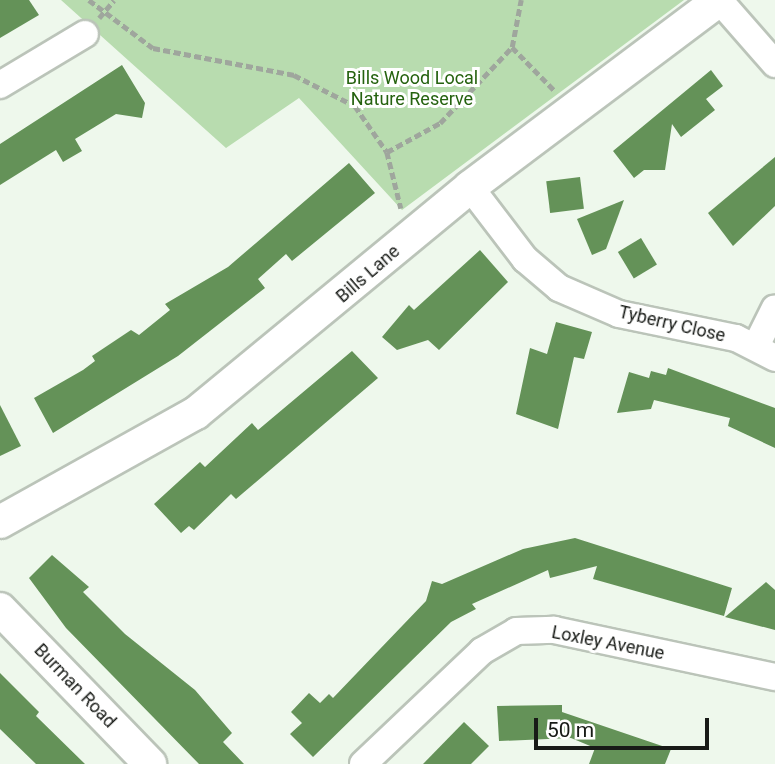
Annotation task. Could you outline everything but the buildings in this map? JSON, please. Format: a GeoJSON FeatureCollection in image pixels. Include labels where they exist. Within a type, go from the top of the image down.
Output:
{"type":"FeatureCollection","features":[{"type":"Feature","properties":{"kind":"street"},"geometry":{"type":"LineString","coordinates":[[719,0],[775,64]]}},
{"type":"Feature","properties":{"kind":"street","name":"Bills Lane"},"geometry":{"type":"LineString","coordinates":[[0,522],[196,413],[470,187],[719,0]]}},
{"type":"Feature","properties":{"kind":"street"},"geometry":{"type":"LineString","coordinates":[[0,85],[85,34]]}},
{"type":"Feature","properties":{"kind":"street","name":"Tyberry Close"},"geometry":{"type":"LineString","coordinates":[[470,187],[525,258],[559,288],[619,314],[696,326],[765,352],[775,308]]}},
{"type":"Feature","properties":{"kind":"street","name":"Burman Road"},"geometry":{"type":"LineString","coordinates":[[0,609],[150,764]]}},
{"type":"Feature","properties":{"kind":"street","name":"Loxley Avenue"},"geometry":{"type":"LineString","coordinates":[[363,764],[482,651],[516,631],[554,630],[775,677]]}},
{"type":"Feature","properties":{"kind":"path"},"geometry":{"type":"LineString","coordinates":[[89,0],[153,48],[294,75],[355,106],[387,152],[405,242]]}},
{"type":"Feature","properties":{"kind":"path"},"geometry":{"type":"LineString","coordinates":[[387,152],[440,123],[512,47],[521,0]]}},
{"type":"Feature","properties":{"kind":"path"},"geometry":{"type":"LineString","coordinates":[[512,47],[570,112]]}},
{"type":"Feature","properties":{"kind":"green space","name":"Bills Wood Local Nature Reserve"},"geometry":{"type":"Polygon","coordinates":[[[61,0],[684,0],[402,210],[299,98],[226,148],[61,0]]]}}]}
